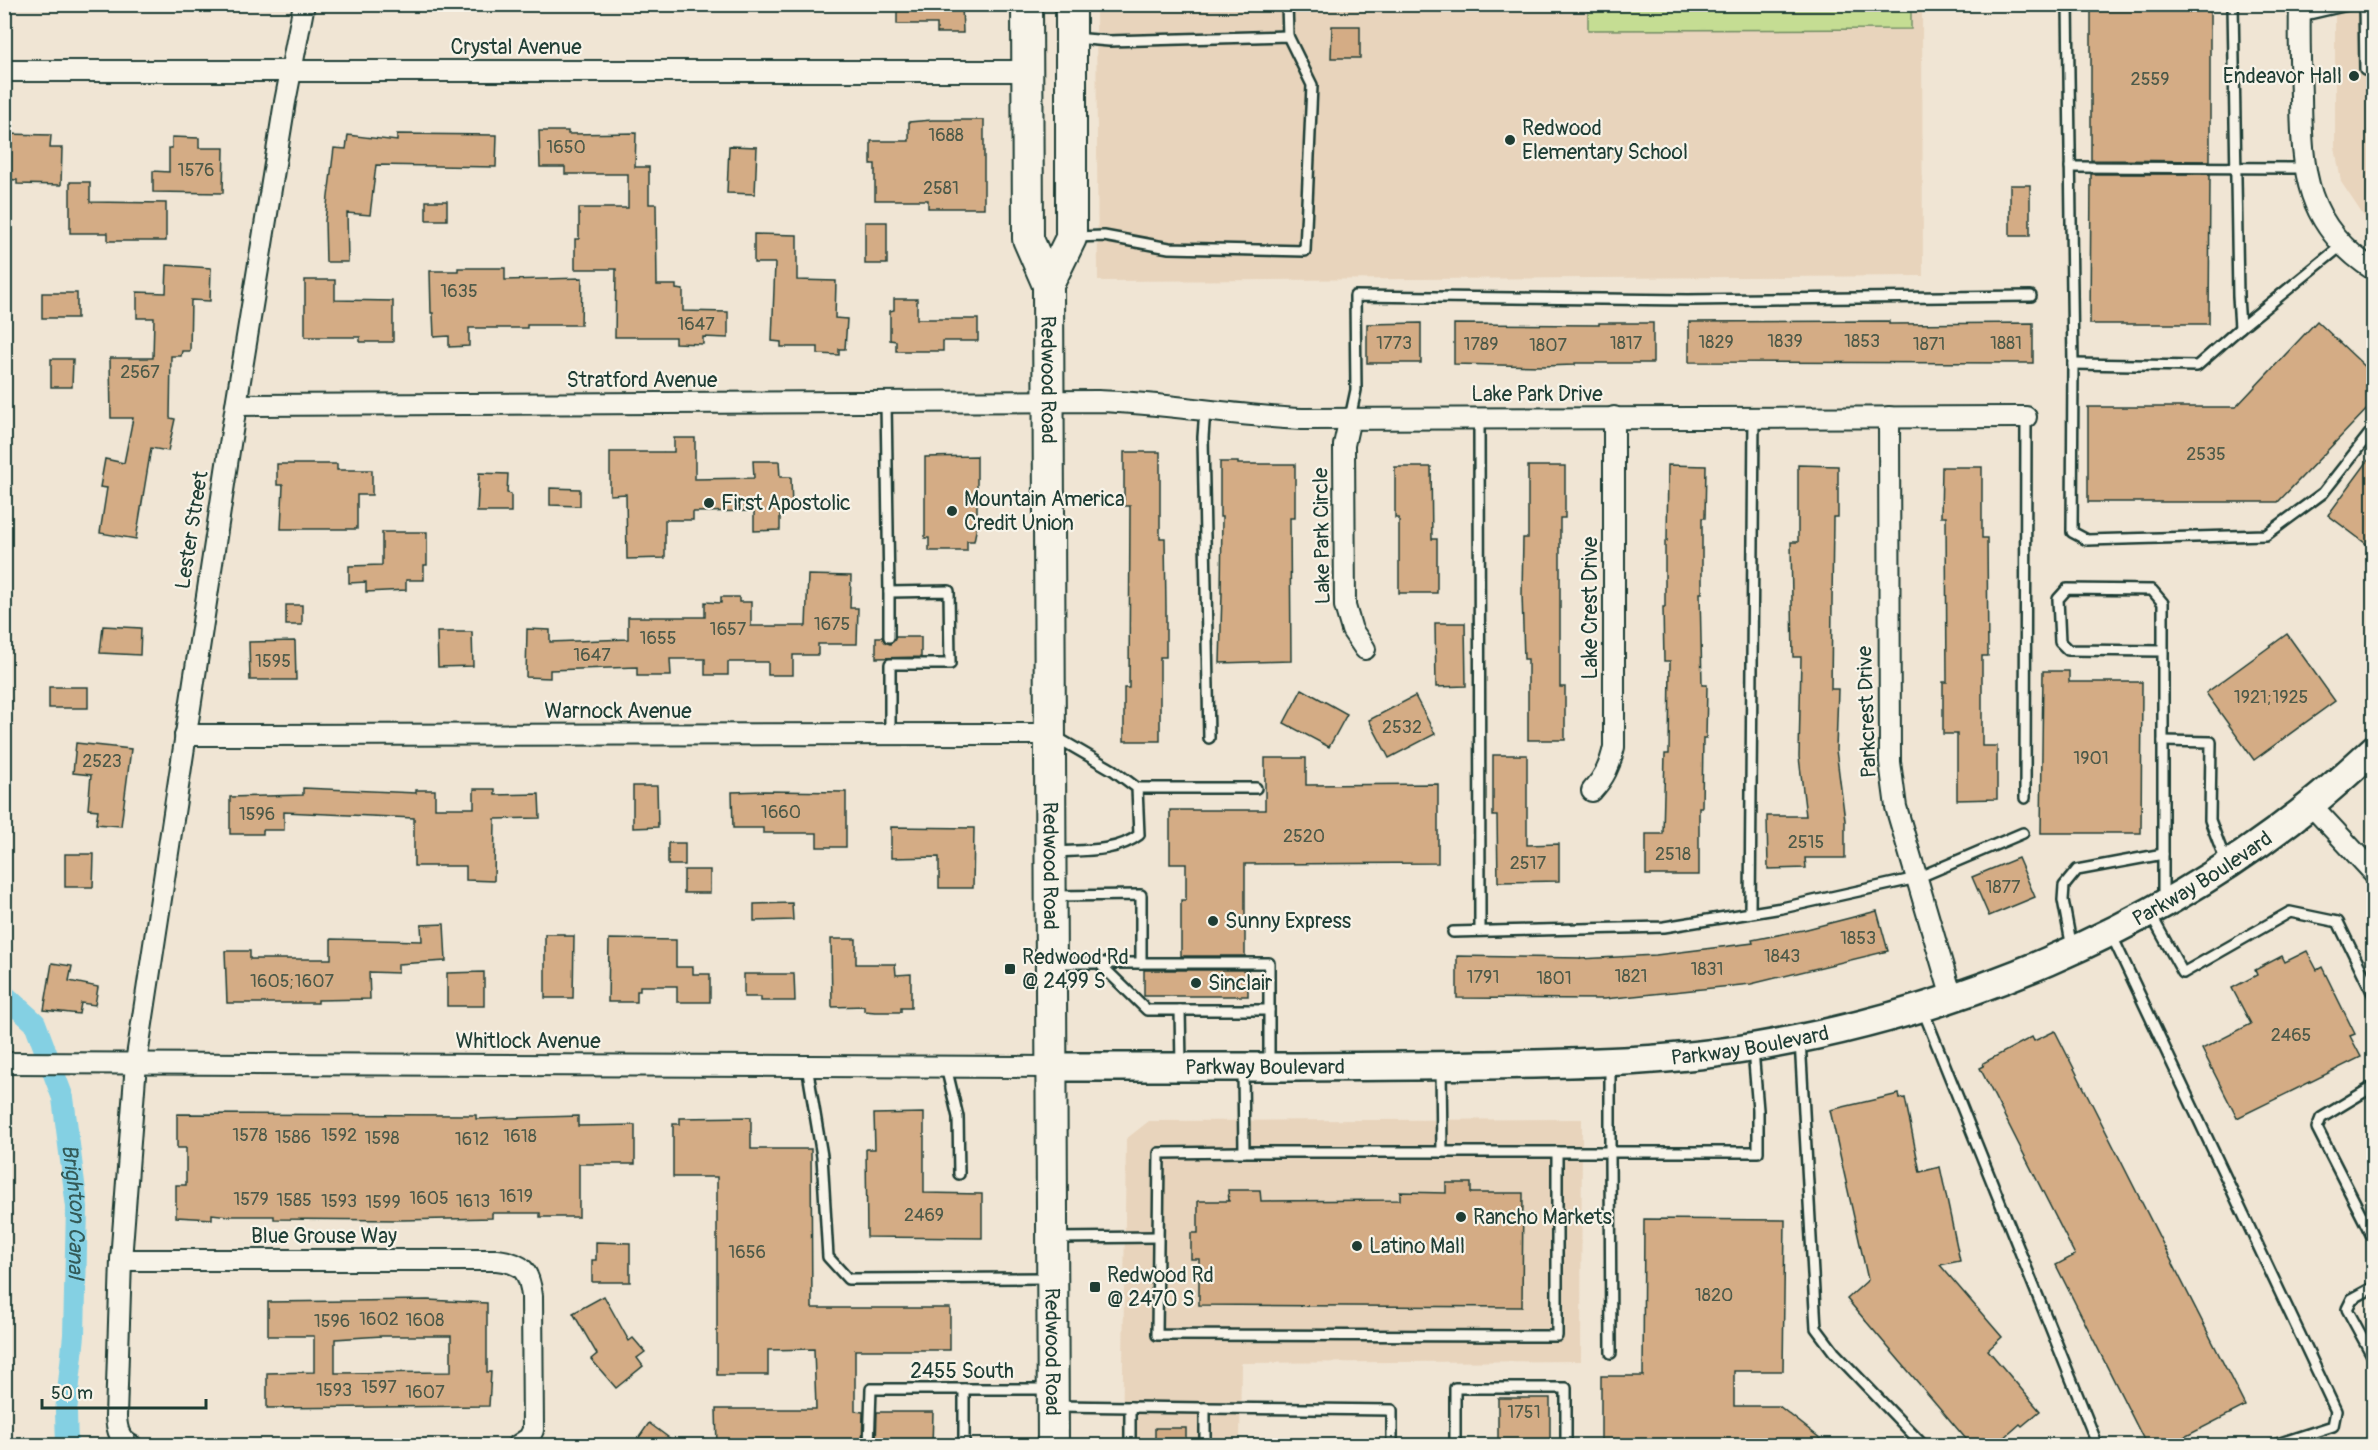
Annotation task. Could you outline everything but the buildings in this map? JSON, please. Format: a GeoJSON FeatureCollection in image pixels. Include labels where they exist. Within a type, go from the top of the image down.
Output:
{"type":"FeatureCollection","features":[{"type":"Feature","properties":{"kind":"main road","name":"Redwood Road"},"geometry":{"type":"LineString","coordinates":[[1027,4],[1028,239],[1048,285],[1053,1446]]}},
{"type":"Feature","properties":{"kind":"main road","name":"Redwood Road"},"geometry":{"type":"LineString","coordinates":[[1048,285],[1071,237],[1071,4]]}},
{"type":"Feature","properties":{"kind":"street","name":"Lester Street"},"geometry":{"type":"LineString","coordinates":[[129,1444],[120,1436],[116,1417],[121,1260],[136,1063],[236,405],[304,4]]}},
{"type":"Feature","properties":{"kind":"street"},"geometry":{"type":"LineString","coordinates":[[2300,10],[2304,168],[2322,218],[2341,246],[2373,270]]}},
{"type":"Feature","properties":{"kind":"street","name":"Crystal Avenue"},"geometry":{"type":"LineString","coordinates":[[4,71],[1027,71]]}},
{"type":"Feature","properties":{"kind":"street","name":"Stratford Avenue"},"geometry":{"type":"LineString","coordinates":[[236,405],[1049,402]]}},
{"type":"Feature","properties":{"kind":"street","name":"Lake Park Drive"},"geometry":{"type":"LineString","coordinates":[[1049,402],[1144,403],[1265,418],[2026,417]]}},
{"type":"Feature","properties":{"kind":"street","name":"Lake Crest Drive"},"geometry":{"type":"LineString","coordinates":[[1592,791],[1602,780],[1610,765],[1614,747],[1614,417]]}},
{"type":"Feature","properties":{"kind":"street","name":"Parkcrest Drive"},"geometry":{"type":"LineString","coordinates":[[1889,417],[1890,762],[1896,807],[1952,998]]}},
{"type":"Feature","properties":{"kind":"street","name":"Lake Park Circle"},"geometry":{"type":"LineString","coordinates":[[1350,418],[1344,445],[1345,606],[1352,630],[1365,649]]}},
{"type":"Feature","properties":{"kind":"street","name":"Warnock Avenue"},"geometry":{"type":"LineString","coordinates":[[185,735],[1050,734]]}},
{"type":"Feature","properties":{"kind":"street","name":"Parkway Boulevard"},"geometry":{"type":"LineString","coordinates":[[1052,1067],[1256,1068],[1611,1062],[1655,1060],[1753,1048],[1800,1039],[1922,1008],[1996,983],[2110,932],[2227,865],[2311,805],[2373,749]]}},
{"type":"Feature","properties":{"kind":"street"},"geometry":{"type":"LineString","coordinates":[[2311,805],[2371,864]]}},
{"type":"Feature","properties":{"kind":"street","name":"Whitlock Avenue"},"geometry":{"type":"LineString","coordinates":[[4,1063],[1052,1067]]}},
{"type":"Feature","properties":{"kind":"street","name":"Blue Grouse Way"},"geometry":{"type":"LineString","coordinates":[[121,1260],[497,1260],[516,1264],[525,1269],[532,1296],[533,1430],[529,1438],[517,1446]]}},
{"type":"Feature","properties":{"kind":"lane"},"geometry":{"type":"LineString","coordinates":[[1071,237],[1104,236],[1169,248],[1305,251],[1312,85],[1288,36],[1287,4]]}},
{"type":"Feature","properties":{"kind":"lane"},"geometry":{"type":"LineString","coordinates":[[2068,4],[2073,364],[2072,532],[2087,540],[2265,535],[2323,493],[2373,428]]}},
{"type":"Feature","properties":{"kind":"lane"},"geometry":{"type":"LineString","coordinates":[[2233,4],[2240,328]]}},
{"type":"Feature","properties":{"kind":"lane"},"geometry":{"type":"LineString","coordinates":[[2300,10],[2352,4]]}},
{"type":"Feature","properties":{"kind":"lane"},"geometry":{"type":"LineString","coordinates":[[2364,4],[2365,70],[2373,70]]}},
{"type":"Feature","properties":{"kind":"lane"},"geometry":{"type":"LineString","coordinates":[[1071,38],[1109,41],[1288,36]]}},
{"type":"Feature","properties":{"kind":"lane"},"geometry":{"type":"LineString","coordinates":[[2070,167],[2304,168]]}},
{"type":"Feature","properties":{"kind":"lane"},"geometry":{"type":"LineString","coordinates":[[2073,364],[2197,366],[2341,246]]}},
{"type":"Feature","properties":{"kind":"lane"},"geometry":{"type":"LineString","coordinates":[[1350,418],[1356,390],[1355,296],[1688,300],[2031,296]]}},
{"type":"Feature","properties":{"kind":"lane"},"geometry":{"type":"LineString","coordinates":[[886,403],[889,637]]}},
{"type":"Feature","properties":{"kind":"lane"},"geometry":{"type":"LineString","coordinates":[[1205,410],[1203,437],[1209,738]]}},
{"type":"Feature","properties":{"kind":"lane"},"geometry":{"type":"LineString","coordinates":[[1750,913],[1754,417]]}},
{"type":"Feature","properties":{"kind":"lane"},"geometry":{"type":"LineString","coordinates":[[2025,798],[2026,417]]}},
{"type":"Feature","properties":{"kind":"lane"},"geometry":{"type":"LineString","coordinates":[[1479,418],[1480,931]]}},
{"type":"Feature","properties":{"kind":"lane"},"geometry":{"type":"LineString","coordinates":[[2163,651],[2068,650],[2060,642],[2058,599],[2067,589],[2152,590],[2163,603],[2163,651],[2163,854],[2156,907],[2183,973],[2290,912],[2338,922],[2373,996]]}},
{"type":"Feature","properties":{"kind":"lane"},"geometry":{"type":"LineString","coordinates":[[889,592],[949,591],[950,664],[890,661],[891,734]]}},
{"type":"Feature","properties":{"kind":"lane"},"geometry":{"type":"LineString","coordinates":[[1050,734],[1113,770],[1137,788],[1256,788]]}},
{"type":"Feature","properties":{"kind":"lane"},"geometry":{"type":"LineString","coordinates":[[2163,741],[2211,742],[2210,820],[2227,865]]}},
{"type":"Feature","properties":{"kind":"lane"},"geometry":{"type":"LineString","coordinates":[[1051,853],[1112,848],[1129,843],[1139,835],[1137,788]]}},
{"type":"Feature","properties":{"kind":"lane"},"geometry":{"type":"LineString","coordinates":[[1453,932],[1664,927],[1782,908],[1917,878],[2024,833]]}},
{"type":"Feature","properties":{"kind":"lane"},"geometry":{"type":"LineString","coordinates":[[2072,950],[2064,886],[2077,870],[2163,854]]}},
{"type":"Feature","properties":{"kind":"lane"},"geometry":{"type":"LineString","coordinates":[[1051,896],[1141,895],[1141,963]]}},
{"type":"Feature","properties":{"kind":"lane"},"geometry":{"type":"LineString","coordinates":[[2110,932],[2336,1411],[2333,1426],[2271,1446]]}},
{"type":"Feature","properties":{"kind":"lane"},"geometry":{"type":"LineString","coordinates":[[1051,963],[1269,963],[1269,1011],[1256,1068],[1244,1152]]}},
{"type":"Feature","properties":{"kind":"lane"},"geometry":{"type":"LineString","coordinates":[[1099,963],[1147,1010],[1269,1011]]}},
{"type":"Feature","properties":{"kind":"lane"},"geometry":{"type":"LineString","coordinates":[[1922,1008],[2098,1446]]}},
{"type":"Feature","properties":{"kind":"lane"},"geometry":{"type":"LineString","coordinates":[[1180,1010],[1181,1068]]}},
{"type":"Feature","properties":{"kind":"lane"},"geometry":{"type":"LineString","coordinates":[[1800,1039],[1816,1328],[1834,1352],[1924,1446]]}},
{"type":"Feature","properties":{"kind":"lane"},"geometry":{"type":"LineString","coordinates":[[1557,1152],[1557,1336],[1157,1335],[1160,1154],[1244,1152],[1557,1152],[1610,1152],[1758,1152],[1758,1110],[1753,1048]]}},
{"type":"Feature","properties":{"kind":"lane"},"geometry":{"type":"LineString","coordinates":[[1611,1062],[1611,1353]]}},
{"type":"Feature","properties":{"kind":"lane"},"geometry":{"type":"LineString","coordinates":[[807,1066],[822,1156],[828,1257],[848,1279],[1052,1278]]}},
{"type":"Feature","properties":{"kind":"lane"},"geometry":{"type":"LineString","coordinates":[[1442,1066],[1442,1152]]}},
{"type":"Feature","properties":{"kind":"lane"},"geometry":{"type":"LineString","coordinates":[[946,1067],[958,1117],[959,1174]]}},
{"type":"Feature","properties":{"kind":"lane"},"geometry":{"type":"LineString","coordinates":[[2373,1086],[2321,1118],[2317,1128],[2373,1240]]}},
{"type":"Feature","properties":{"kind":"lane"},"geometry":{"type":"LineString","coordinates":[[1052,1238],[1158,1237]]}},
{"type":"Feature","properties":{"kind":"lane"},"geometry":{"type":"LineString","coordinates":[[2373,1287],[2352,1299],[2347,1309],[2373,1359]]}},
{"type":"Feature","properties":{"kind":"lane"},"geometry":{"type":"LineString","coordinates":[[1455,1446],[1455,1388],[1566,1388],[1566,1446]]}},
{"type":"Feature","properties":{"kind":"lane","name":"2455 South"},"geometry":{"type":"LineString","coordinates":[[869,1446],[870,1389],[964,1389],[1130,1407],[1392,1410],[1392,1446]]}},
{"type":"Feature","properties":{"kind":"lane"},"geometry":{"type":"LineString","coordinates":[[964,1389],[964,1446]]}},
{"type":"Feature","properties":{"kind":"lane"},"geometry":{"type":"LineString","coordinates":[[1130,1407],[1130,1446]]}},
{"type":"Feature","properties":{"kind":"lane"},"geometry":{"type":"LineString","coordinates":[[1205,1408],[1205,1446]]}},
{"type":"Feature","properties":{"kind":"shaded area","name":"Redwood Elementary School"},"geometry":{"type":"Polygon","coordinates":[[[1096,5],[1922,5],[1923,276],[1098,281],[1096,5]]]}},
{"type":"Feature","properties":{"kind":"shaded area","name":"Endeavor Hall"},"geometry":{"type":"Polygon","coordinates":[[[2335,5],[2373,5],[2373,226],[2369,224],[2341,182],[2335,147],[2335,5]]]}},
{"type":"Feature","properties":{"kind":"shaded area"},"geometry":{"type":"Polygon","coordinates":[[[1582,1119],[1581,1361],[1241,1363],[1240,1445],[1122,1446],[1126,1139],[1149,1121],[1582,1119]]]}},
{"type":"Feature","properties":{"kind":"green space"},"geometry":{"type":"Polygon","coordinates":[[[1588,5],[1911,5],[1911,29],[1588,30],[1588,5]]]}},
{"type":"Feature","properties":{"kind":"waterway","name":"Brighton Canal"},"geometry":{"type":"LineString","coordinates":[[4,995],[35,1023],[63,1098],[77,1207],[74,1335],[66,1412],[67,1446]]}},
{"type":"Feature","properties":{"kind":"place","name":"Endeavor Hall"},"geometry":{"type":"Point","coordinates":[2354,76]}},
{"type":"Feature","properties":{"kind":"place","name":"Redwood Elementary School"},"geometry":{"type":"Point","coordinates":[1510,140]}},
{"type":"Feature","properties":{"kind":"place","name":"First Apostolic"},"geometry":{"type":"Point","coordinates":[709,503]}},
{"type":"Feature","properties":{"kind":"place","name":"Mountain America Credit Union"},"geometry":{"type":"Point","coordinates":[952,511]}},
{"type":"Feature","properties":{"kind":"place","name":"Sunny Express"},"geometry":{"type":"Point","coordinates":[1213,921]}},
{"type":"Feature","properties":{"kind":"place","name":"Redwood Rd @ 2499 S"},"geometry":{"type":"Point","coordinates":[1010,969]}},
{"type":"Feature","properties":{"kind":"place","name":"Sinclair"},"geometry":{"type":"Point","coordinates":[1196,983]}},
{"type":"Feature","properties":{"kind":"place","name":"Rancho Markets"},"geometry":{"type":"Point","coordinates":[1461,1217]}},
{"type":"Feature","properties":{"kind":"place","name":"Latino Mall"},"geometry":{"type":"Point","coordinates":[1357,1246]}},
{"type":"Feature","properties":{"kind":"place","name":"Redwood Rd @ 2470 S"},"geometry":{"type":"Point","coordinates":[1095,1287]}}]}
